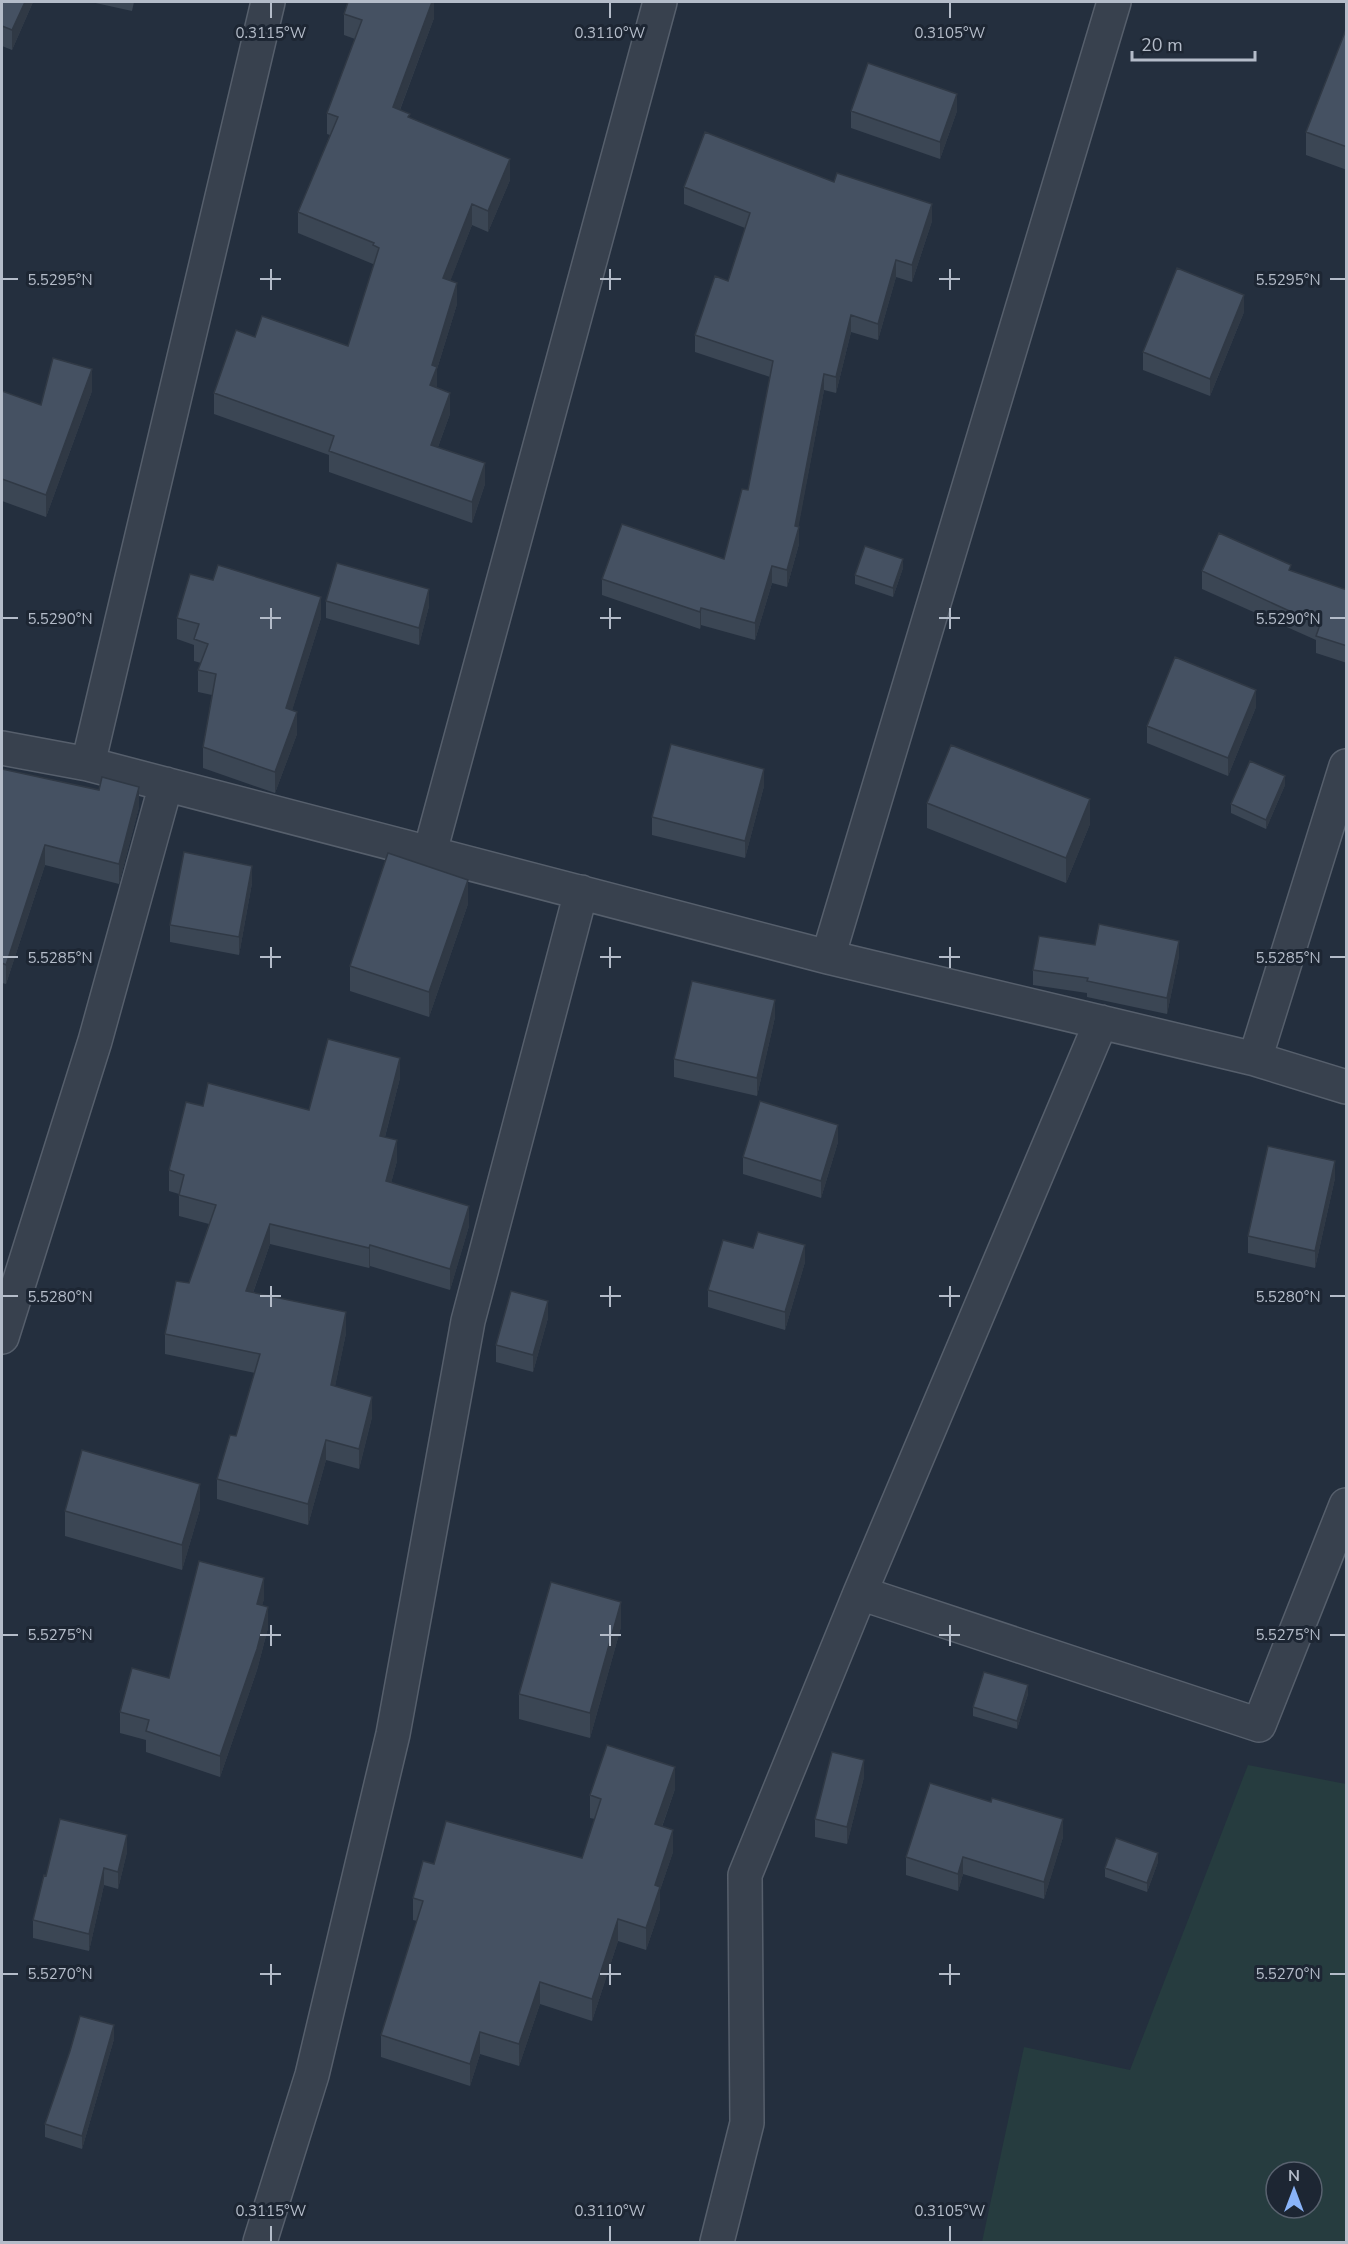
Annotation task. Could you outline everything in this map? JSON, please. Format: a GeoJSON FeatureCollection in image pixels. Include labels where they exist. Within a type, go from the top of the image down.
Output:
{"type":"FeatureCollection","features":[{"type":"Feature","properties":{"kind":"street"},"geometry":{"type":"LineString","coordinates":[[88,764],[268,2]]}},
{"type":"Feature","properties":{"kind":"street"},"geometry":{"type":"LineString","coordinates":[[430,852],[660,2]]}},
{"type":"Feature","properties":{"kind":"street"},"geometry":{"type":"LineString","coordinates":[[828,957],[1114,2]]}},
{"type":"Feature","properties":{"kind":"street"},"geometry":{"type":"LineString","coordinates":[[2,748],[88,764],[828,957],[1256,1059],[1347,1087]]}},
{"type":"Feature","properties":{"kind":"street"},"geometry":{"type":"LineString","coordinates":[[1256,1059],[1347,766]]}},
{"type":"Feature","properties":{"kind":"street"},"geometry":{"type":"LineString","coordinates":[[2,1337],[95,1041],[166,784]]}},
{"type":"Feature","properties":{"kind":"street"},"geometry":{"type":"LineString","coordinates":[[260,2242],[315,2064],[393,1734],[468,1321],[581,892]]}},
{"type":"Feature","properties":{"kind":"street"},"geometry":{"type":"LineString","coordinates":[[717,2242],[747,2123],[745,1875],[860,1593],[1101,1022]]}},
{"type":"Feature","properties":{"kind":"street"},"geometry":{"type":"LineString","coordinates":[[860,1593],[1259,1725],[1347,1504]]}},
{"type":"Feature","properties":{"kind":"green space"},"geometry":{"type":"Polygon","coordinates":[[[1248,1765],[1346,1784],[1346,2242],[982,2242],[1024,2047],[1130,2070],[1248,1765]]]}},
{"type":"Feature","properties":{"kind":"building"},"geometry":{"type":"Polygon","coordinates":[[[2,2],[25,2],[12,30],[2,26],[2,2]]]}},
{"type":"Feature","properties":{"kind":"building"},"geometry":{"type":"Polygon","coordinates":[[[348,2],[432,2],[393,107],[410,114],[408,117],[510,159],[488,211],[472,204],[443,278],[457,283],[432,365],[437,367],[430,385],[450,393],[431,445],[485,463],[472,502],[329,451],[334,436],[214,393],[236,330],[255,337],[262,316],[348,346],[379,248],[373,245],[374,243],[298,212],[338,117],[327,113],[362,20],[344,14],[348,2]]]}},
{"type":"Feature","properties":{"kind":"building"},"geometry":{"type":"Polygon","coordinates":[[[1347,27],[1347,147],[1306,132],[1347,27]]]}},
{"type":"Feature","properties":{"kind":"building"},"geometry":{"type":"Polygon","coordinates":[[[868,63],[957,94],[940,142],[851,111],[868,63]]]}},
{"type":"Feature","properties":{"kind":"building"},"geometry":{"type":"Polygon","coordinates":[[[705,132],[834,182],[837,173],[932,204],[912,265],[896,260],[878,324],[851,315],[836,377],[824,374],[795,526],[799,527],[787,570],[772,566],[755,623],[701,608],[700,612],[602,579],[622,524],[724,559],[742,489],[748,490],[773,361],[695,335],[715,276],[728,281],[750,213],[684,187],[705,132]]]}},
{"type":"Feature","properties":{"kind":"building"},"geometry":{"type":"Polygon","coordinates":[[[1177,268],[1244,295],[1210,379],[1143,352],[1177,268]]]}},
{"type":"Feature","properties":{"kind":"building"},"geometry":{"type":"Polygon","coordinates":[[[53,358],[92,369],[46,495],[2,479],[2,391],[41,405],[53,358]]]}},
{"type":"Feature","properties":{"kind":"building"},"geometry":{"type":"Polygon","coordinates":[[[1219,533],[1291,565],[1289,570],[1347,590],[1347,646],[1316,636],[1320,625],[1202,571],[1219,533]]]}},
{"type":"Feature","properties":{"kind":"building"},"geometry":{"type":"Polygon","coordinates":[[[865,546],[903,559],[893,588],[855,575],[865,546]]]}},
{"type":"Feature","properties":{"kind":"building"},"geometry":{"type":"Polygon","coordinates":[[[337,563],[429,589],[419,628],[326,601],[337,563]]]}},
{"type":"Feature","properties":{"kind":"building"},"geometry":{"type":"Polygon","coordinates":[[[218,565],[321,597],[286,708],[297,712],[275,772],[203,747],[216,674],[198,670],[208,644],[194,639],[199,624],[177,618],[190,574],[213,580],[218,565]]]}},
{"type":"Feature","properties":{"kind":"building"},"geometry":{"type":"Polygon","coordinates":[[[1175,657],[1256,690],[1228,758],[1147,726],[1175,657]]]}},
{"type":"Feature","properties":{"kind":"building"},"geometry":{"type":"Polygon","coordinates":[[[671,744],[764,769],[745,841],[652,817],[671,744]]]}},
{"type":"Feature","properties":{"kind":"building"},"geometry":{"type":"Polygon","coordinates":[[[951,745],[1090,799],[1066,858],[927,803],[951,745]]]}},
{"type":"Feature","properties":{"kind":"building"},"geometry":{"type":"Polygon","coordinates":[[[1250,761],[1285,776],[1266,820],[1231,804],[1250,761]]]}},
{"type":"Feature","properties":{"kind":"building"},"geometry":{"type":"Polygon","coordinates":[[[2,769],[99,790],[102,777],[139,787],[119,864],[45,845],[6,965],[2,963],[2,769]]]}},
{"type":"Feature","properties":{"kind":"building"},"geometry":{"type":"Polygon","coordinates":[[[184,852],[252,866],[239,937],[170,925],[184,852]]]}},
{"type":"Feature","properties":{"kind":"building"},"geometry":{"type":"Polygon","coordinates":[[[388,853],[468,880],[429,992],[350,966],[388,853]]]}},
{"type":"Feature","properties":{"kind":"building"},"geometry":{"type":"Polygon","coordinates":[[[1099,924],[1179,941],[1167,998],[1087,981],[1088,978],[1033,970],[1039,936],[1095,945],[1099,924]]]}},
{"type":"Feature","properties":{"kind":"building"},"geometry":{"type":"Polygon","coordinates":[[[692,981],[775,1000],[757,1078],[674,1059],[692,981]]]}},
{"type":"Feature","properties":{"kind":"building"},"geometry":{"type":"Polygon","coordinates":[[[328,1039],[400,1058],[380,1136],[397,1140],[386,1181],[469,1206],[450,1269],[370,1245],[369,1248],[270,1224],[246,1291],[346,1312],[331,1385],[372,1397],[359,1449],[326,1440],[308,1504],[217,1479],[230,1435],[236,1436],[260,1354],[165,1334],[176,1281],[189,1283],[216,1205],[179,1195],[184,1175],[169,1170],[186,1102],[203,1106],[208,1083],[309,1110],[328,1039]]]}},
{"type":"Feature","properties":{"kind":"building"},"geometry":{"type":"Polygon","coordinates":[[[760,1101],[838,1125],[821,1181],[743,1157],[760,1101]]]}},
{"type":"Feature","properties":{"kind":"building"},"geometry":{"type":"Polygon","coordinates":[[[1268,1146],[1335,1161],[1315,1251],[1248,1236],[1268,1146]]]}},
{"type":"Feature","properties":{"kind":"building"},"geometry":{"type":"Polygon","coordinates":[[[758,1232],[805,1245],[785,1312],[708,1290],[723,1240],[753,1248],[758,1232]]]}},
{"type":"Feature","properties":{"kind":"building"},"geometry":{"type":"Polygon","coordinates":[[[511,1291],[548,1301],[533,1355],[496,1345],[511,1291]]]}},
{"type":"Feature","properties":{"kind":"building"},"geometry":{"type":"Polygon","coordinates":[[[82,1450],[200,1484],[182,1545],[65,1511],[82,1450]]]}},
{"type":"Feature","properties":{"kind":"building"},"geometry":{"type":"Polygon","coordinates":[[[199,1561],[264,1578],[257,1604],[268,1607],[257,1649],[220,1756],[146,1731],[149,1720],[120,1712],[132,1668],[169,1678],[199,1561]]]}},
{"type":"Feature","properties":{"kind":"building"},"geometry":{"type":"Polygon","coordinates":[[[551,1582],[621,1602],[590,1713],[519,1694],[551,1582]]]}},
{"type":"Feature","properties":{"kind":"building"},"geometry":{"type":"Polygon","coordinates":[[[984,1672],[1028,1685],[1017,1721],[973,1707],[984,1672]]]}},
{"type":"Feature","properties":{"kind":"building"},"geometry":{"type":"Polygon","coordinates":[[[607,1745],[675,1767],[655,1824],[673,1830],[655,1885],[660,1887],[646,1928],[618,1919],[592,1999],[540,1982],[519,2044],[480,2032],[470,2064],[381,2035],[423,1901],[413,1898],[423,1861],[434,1864],[446,1821],[582,1858],[601,1799],[590,1795],[607,1745]]]}},
{"type":"Feature","properties":{"kind":"building"},"geometry":{"type":"Polygon","coordinates":[[[832,1752],[864,1760],[847,1827],[815,1819],[832,1752]]]}},
{"type":"Feature","properties":{"kind":"building"},"geometry":{"type":"Polygon","coordinates":[[[930,1783],[991,1802],[992,1798],[1063,1819],[1044,1882],[963,1857],[958,1874],[906,1857],[930,1783]]]}},
{"type":"Feature","properties":{"kind":"building"},"geometry":{"type":"Polygon","coordinates":[[[60,1819],[127,1835],[118,1872],[104,1868],[89,1934],[33,1920],[60,1819]]]}},
{"type":"Feature","properties":{"kind":"building"},"geometry":{"type":"Polygon","coordinates":[[[1116,1838],[1158,1853],[1147,1883],[1105,1868],[1116,1838]]]}},
{"type":"Feature","properties":{"kind":"building"},"geometry":{"type":"Polygon","coordinates":[[[80,2016],[114,2025],[82,2136],[45,2124],[80,2016]]]}}]}
